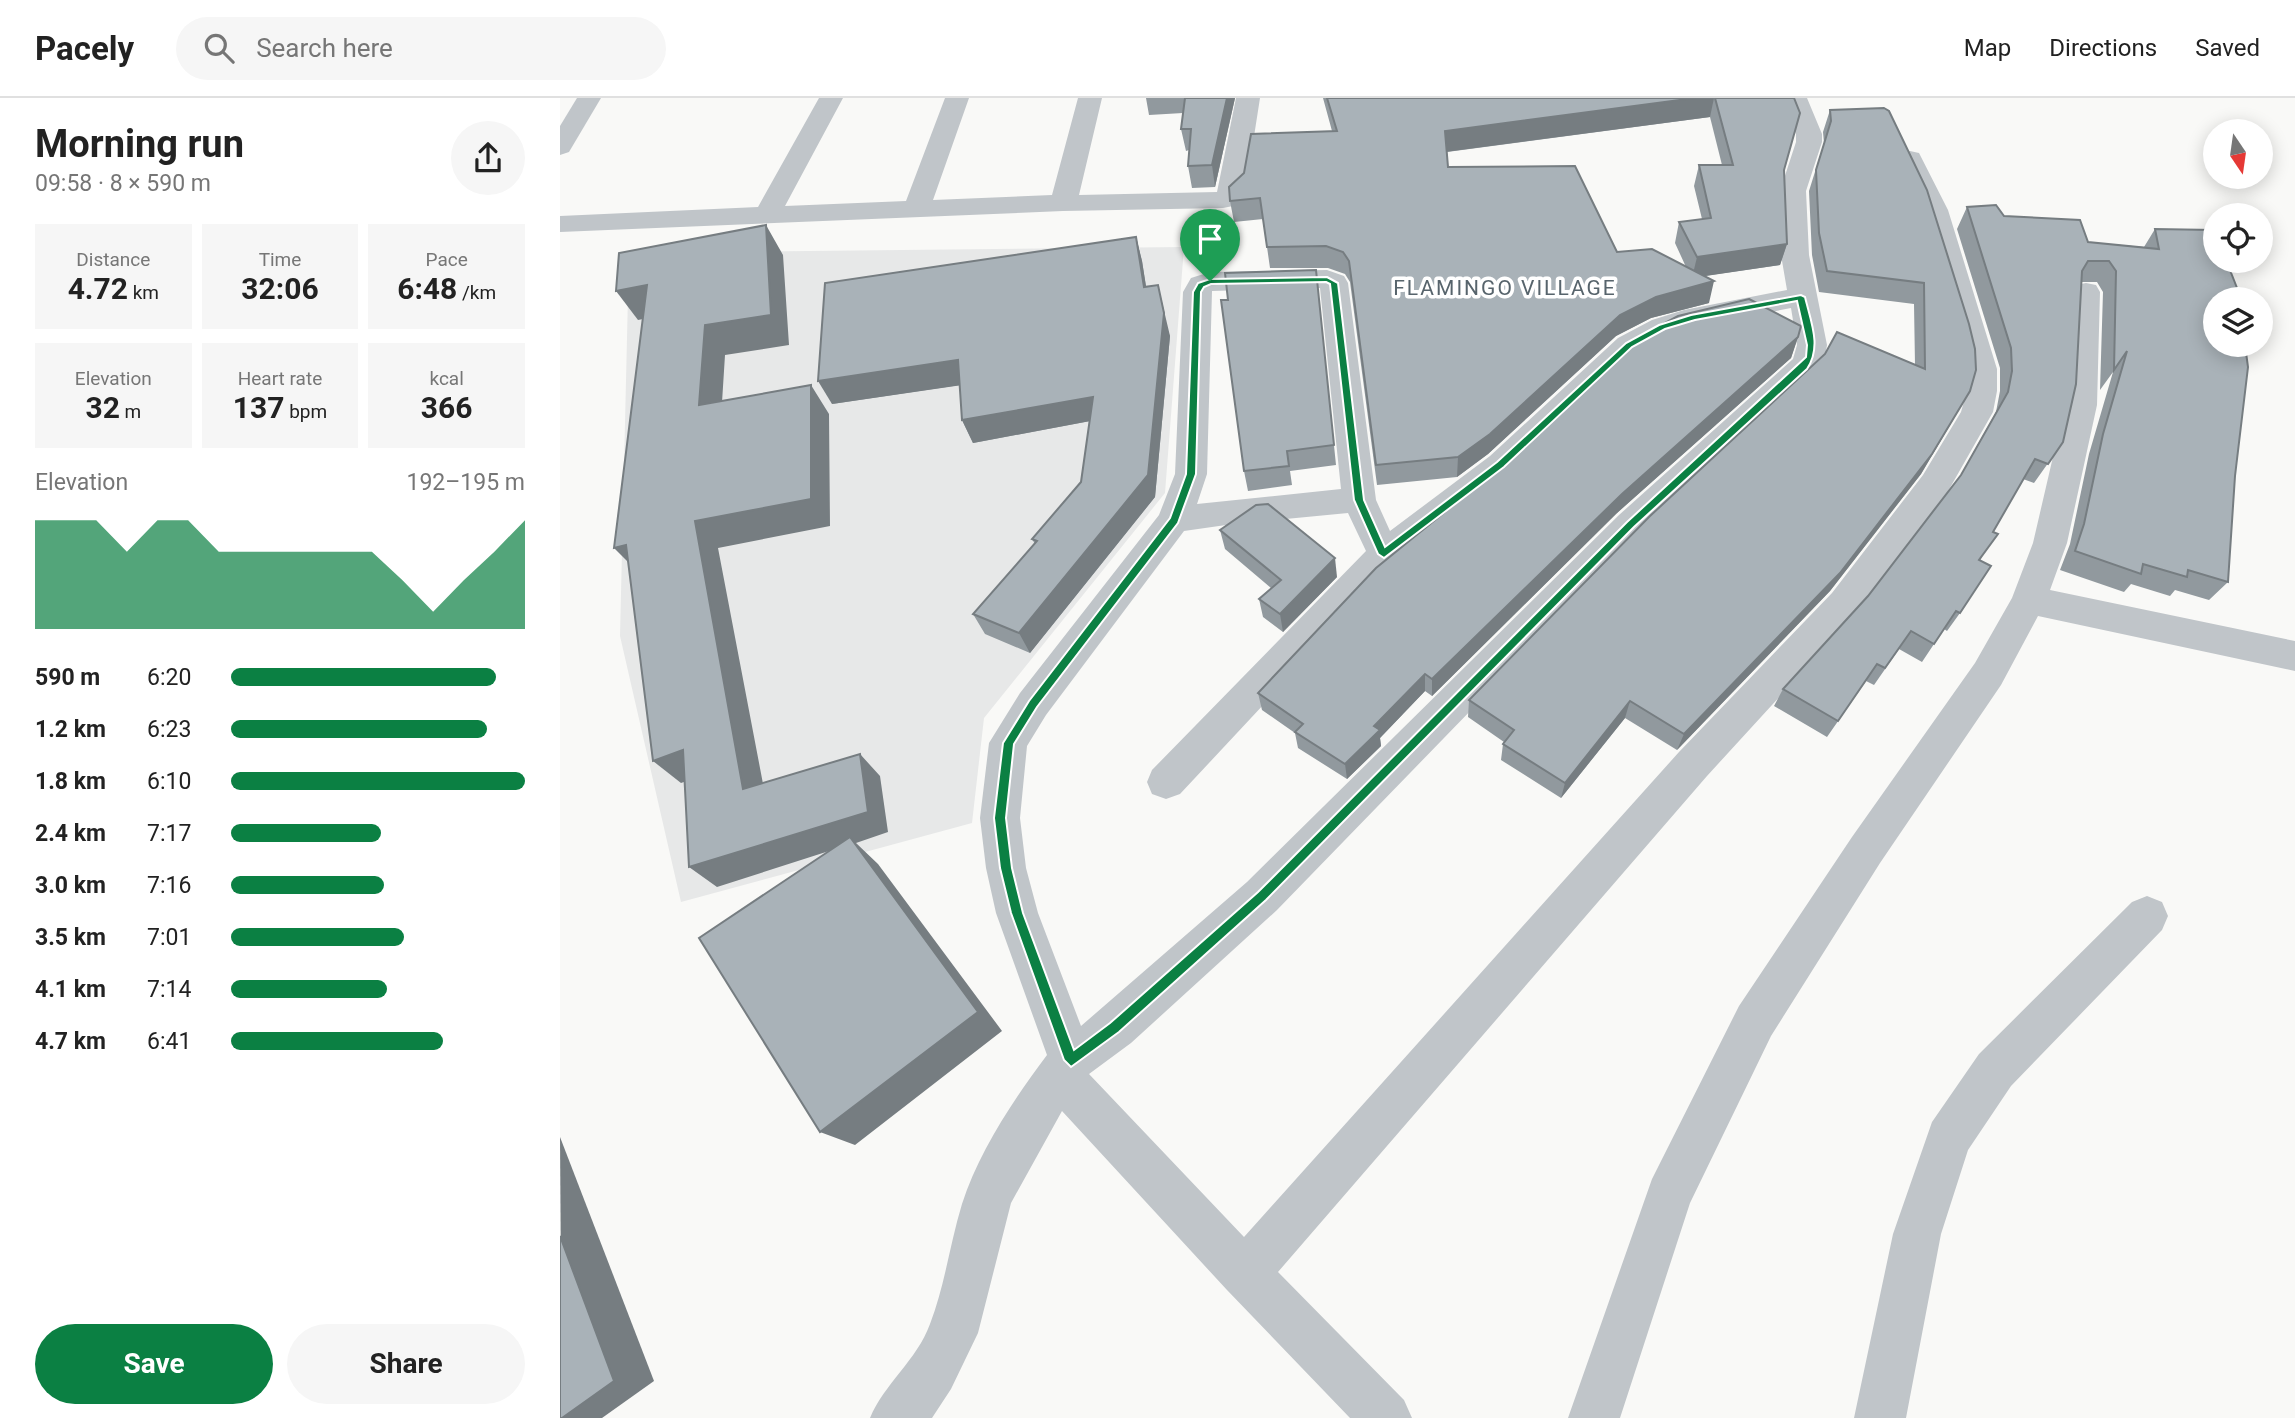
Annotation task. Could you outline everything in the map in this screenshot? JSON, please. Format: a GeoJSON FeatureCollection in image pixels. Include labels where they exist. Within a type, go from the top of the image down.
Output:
{"type":"FeatureCollection","features":[{"type":"Feature","properties":{"kind":"street"},"geometry":{"type":"LineString","coordinates":[[560,147],[589,98]]}},
{"type":"Feature","properties":{"kind":"street"},"geometry":{"type":"LineString","coordinates":[[767,215],[831,98]]}},
{"type":"Feature","properties":{"kind":"street"},"geometry":{"type":"LineString","coordinates":[[917,208],[957,98]]}},
{"type":"Feature","properties":{"kind":"street"},"geometry":{"type":"LineString","coordinates":[[1063,203],[1090,98]]}},
{"type":"Feature","properties":{"kind":"street"},"geometry":{"type":"LineString","coordinates":[[560,224],[917,208],[1223,200],[1232,194],[1248,98]]}},
{"type":"Feature","properties":{"kind":"street"},"geometry":{"type":"LineString","coordinates":[[1800,110],[1843,121]]}},
{"type":"Feature","properties":{"kind":"street"},"geometry":{"type":"LineString","coordinates":[[896,1418],[913,1400],[933,1371],[953,1333],[987,1202],[1001,1170],[1065,1068],[1115,1028],[1262,896],[1631,524],[1804,366],[1810,357],[1812,345],[1795,255],[1793,191],[1809,142],[1800,110]]}},
{"type":"Feature","properties":{"kind":"street"},"geometry":{"type":"LineString","coordinates":[[1244,1273],[1693,764],[1844,603],[1936,484],[1976,412],[1982,391],[1982,369],[1934,210],[1893,125]]}},
{"type":"Feature","properties":{"kind":"street"},"geometry":{"type":"LineString","coordinates":[[1384,554],[1359,500],[1334,283],[1327,279],[1210,281],[1201,285],[1197,292],[1191,474],[1174,520],[1033,704],[1008,743],[1000,818],[1006,868],[1017,913],[1065,1068],[1244,1273],[1386,1418]]}},
{"type":"Feature","properties":{"kind":"street"},"geometry":{"type":"LineString","coordinates":[[1594,1418],[1669,1196],[1755,1021],[1866,850],[1988,674],[2029,600],[2050,543],[2081,405],[2086,292]]}},
{"type":"Feature","properties":{"kind":"street"},"geometry":{"type":"LineString","coordinates":[[1166,782],[1384,554],[1501,464],[1629,345],[1662,327],[1694,317],[1801,297]]}},
{"type":"Feature","properties":{"kind":"street"},"geometry":{"type":"LineString","coordinates":[[1174,520],[1233,511],[1359,500]]}},
{"type":"Feature","properties":{"kind":"street"},"geometry":{"type":"LineString","coordinates":[[2029,600],[2295,656]]}},
{"type":"Feature","properties":{"kind":"street"},"geometry":{"type":"LineString","coordinates":[[1880,1418],[1917,1234],[1948,1138],[1995,1070],[2147,916]]}},
{"type":"Feature","properties":{"kind":"shaded area"},"geometry":{"type":"Polygon","coordinates":[[[1184,247],[1165,493],[984,718],[972,823],[681,902],[620,636],[629,253],[1184,247]]]}},
{"type":"Feature","properties":{"kind":"building"},"geometry":{"type":"Polygon","coordinates":[[[1185,98],[1227,98],[1212,165],[1188,166],[1191,129],[1181,129],[1185,98]]]}},
{"type":"Feature","properties":{"kind":"building"},"geometry":{"type":"Polygon","coordinates":[[[1327,98],[1695,98],[1445,131],[1448,167],[1575,166],[1617,252],[1652,249],[1714,281],[1656,297],[1620,315],[1490,434],[1458,457],[1376,465],[1349,261],[1343,252],[1326,246],[1267,247],[1260,198],[1230,201],[1229,187],[1244,173],[1251,134],[1337,131],[1327,98]]]}},
{"type":"Feature","properties":{"kind":"building"},"geometry":{"type":"Polygon","coordinates":[[[1715,98],[1794,98],[1800,113],[1784,170],[1787,244],[1697,257],[1679,222],[1711,218],[1699,165],[1733,165],[1715,98]]]}},
{"type":"Feature","properties":{"kind":"building"},"geometry":{"type":"Polygon","coordinates":[[[1884,108],[1889,111],[1927,190],[1969,324],[1975,349],[1976,370],[1970,391],[1932,454],[1840,573],[1684,734],[1630,701],[1565,783],[1503,744],[1514,730],[1469,700],[1650,516],[1825,354],[1837,332],[1925,369],[1924,283],[1827,271],[1819,233],[1816,170],[1831,121],[1830,110],[1884,108]]]}},
{"type":"Feature","properties":{"kind":"building"},"geometry":{"type":"Polygon","coordinates":[[[1996,205],[2004,216],[2080,220],[2088,242],[2159,249],[2155,229],[2203,230],[2203,273],[2231,273],[2237,287],[2203,287],[2203,357],[2247,357],[2248,367],[2235,476],[2228,582],[2188,570],[2187,577],[2143,564],[2141,574],[2075,551],[2084,524],[2103,434],[2127,351],[2114,370],[2116,271],[2109,261],[2088,261],[2082,271],[2076,384],[2063,442],[2048,464],[2035,459],[1993,532],[1998,534],[1979,560],[1991,566],[1960,613],[1956,611],[1934,644],[1911,631],[1885,668],[1877,664],[1838,721],[1783,689],[1868,596],[1961,475],[2008,392],[2012,371],[2011,348],[1967,207],[1996,205]]]}},
{"type":"Feature","properties":{"kind":"building"},"geometry":{"type":"Polygon","coordinates":[[[766,225],[771,315],[705,325],[699,405],[811,385],[811,499],[695,521],[743,789],[860,754],[868,812],[689,867],[683,750],[653,761],[626,545],[614,548],[647,285],[616,291],[619,253],[766,225]]]}},
{"type":"Feature","properties":{"kind":"building"},"geometry":{"type":"Polygon","coordinates":[[[1136,237],[1144,287],[1158,285],[1164,313],[1148,475],[1019,633],[973,614],[1037,541],[1032,539],[1081,482],[1093,397],[962,420],[958,360],[818,381],[825,283],[1136,237]]]}},
{"type":"Feature","properties":{"kind":"building"},"geometry":{"type":"Polygon","coordinates":[[[1316,270],[1334,445],[1287,451],[1289,466],[1244,471],[1221,300],[1228,300],[1225,273],[1316,270]]]}},
{"type":"Feature","properties":{"kind":"building"},"geometry":{"type":"Polygon","coordinates":[[[1749,299],[1801,326],[1798,337],[1622,494],[1432,679],[1425,674],[1374,726],[1380,730],[1345,764],[1295,732],[1303,724],[1258,693],[1376,568],[1516,454],[1646,333],[1678,316],[1749,299]]]}},
{"type":"Feature","properties":{"kind":"building"},"geometry":{"type":"Polygon","coordinates":[[[1268,504],[1335,558],[1280,614],[1259,599],[1281,580],[1220,530],[1256,505],[1268,504]]]}},
{"type":"Feature","properties":{"kind":"building"},"geometry":{"type":"Polygon","coordinates":[[[850,837],[978,1012],[820,1132],[699,938],[850,837]]]}},
{"type":"Feature","properties":{"kind":"building"},"geometry":{"type":"Polygon","coordinates":[[[560,1236],[614,1381],[562,1418],[560,1418],[560,1236]]]}},
{"type":"Feature","properties":{"kind":"district","name":"FLAMINGO VILLAGE"},"geometry":{"type":"Point","coordinates":[1505,288]}},
{"type":"Feature","properties":{"kind":"route"},"geometry":{"type":"LineString","coordinates":[[1327,279],[1334,283],[1359,500],[1384,554],[1501,464],[1629,345],[1662,327],[1694,317],[1801,297],[1812,345],[1810,357],[1804,366],[1631,524],[1262,896],[1115,1028],[1071,1060],[1017,913],[1006,868],[1000,818],[1008,743],[1033,704],[1174,520],[1191,474],[1197,292],[1201,285],[1210,281],[1327,279]]}}]}
